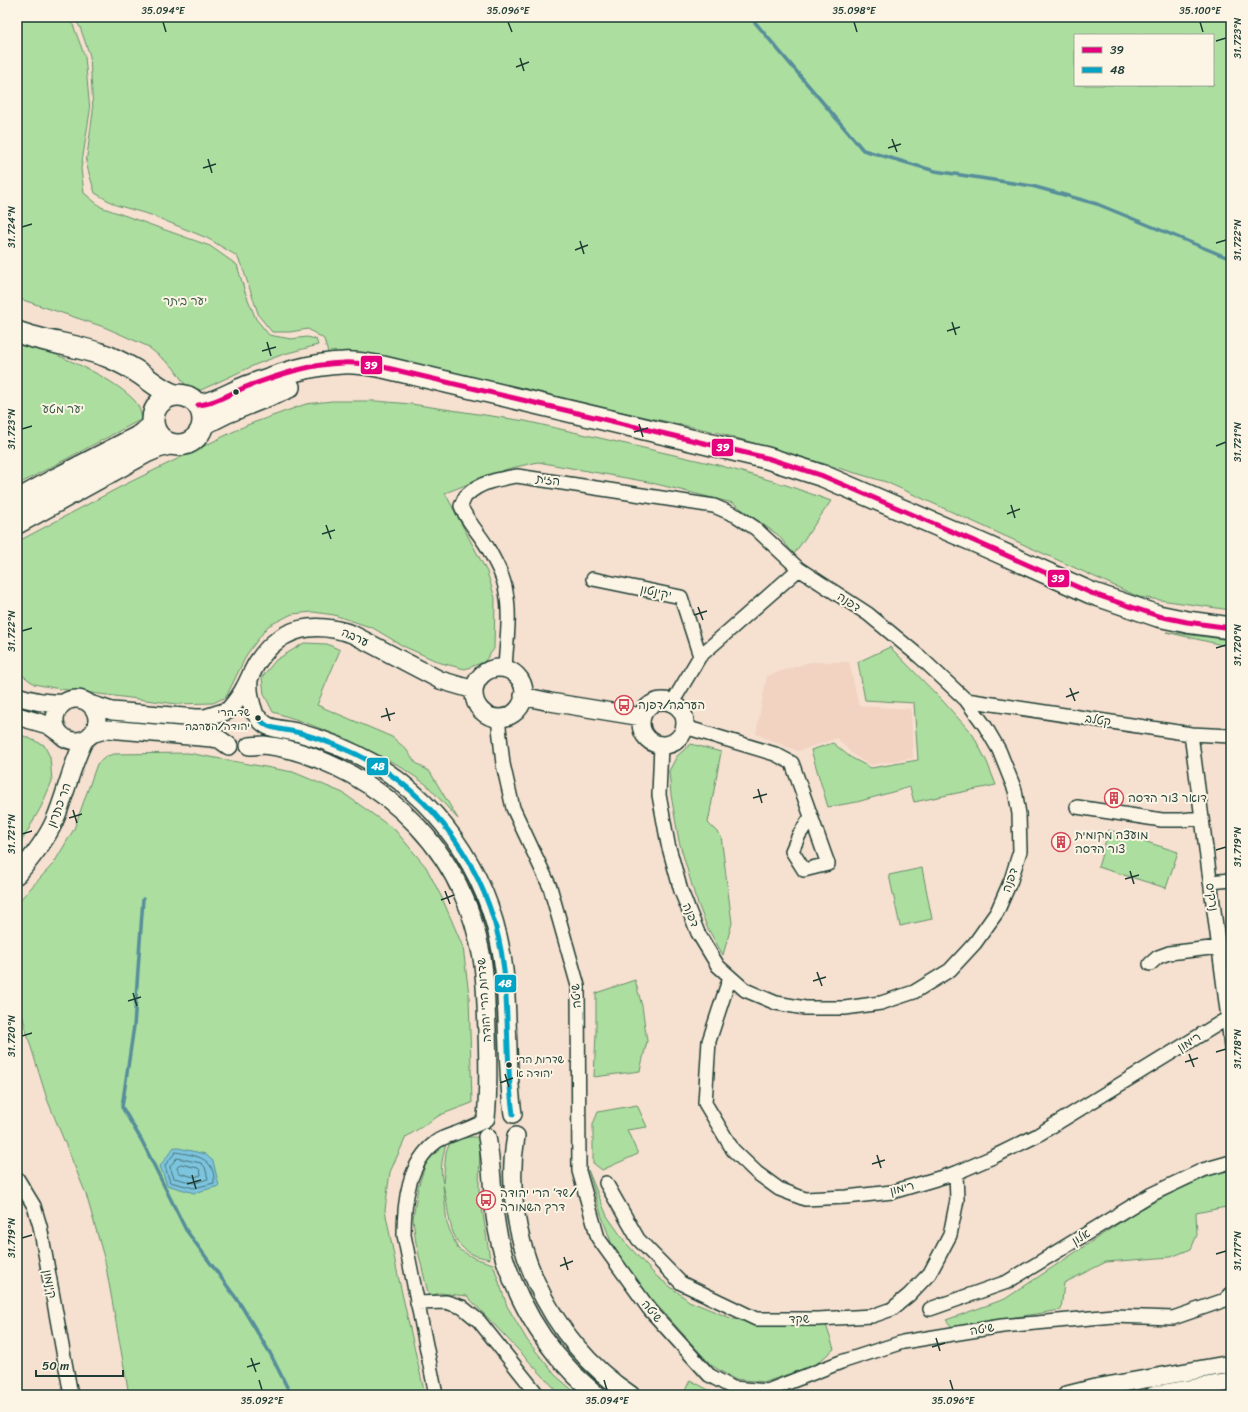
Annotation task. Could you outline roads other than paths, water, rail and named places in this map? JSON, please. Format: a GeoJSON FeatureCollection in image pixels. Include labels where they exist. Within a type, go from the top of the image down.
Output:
{"type":"FeatureCollection","features":[{"type":"Feature","properties":{"kind":"main road"},"geometry":{"type":"LineString","coordinates":[[17,332],[35,339],[84,348],[123,364],[166,391],[175,395],[188,397],[198,404],[203,416],[203,424],[198,436],[192,442],[181,446],[169,444],[146,452],[17,523]]}},
{"type":"Feature","properties":{"kind":"main road"},"geometry":{"type":"LineString","coordinates":[[84,348],[125,374],[149,392],[154,399],[155,417],[159,437],[169,444]]}},
{"type":"Feature","properties":{"kind":"main road"},"geometry":{"type":"LineString","coordinates":[[198,404],[209,403],[248,387],[294,371],[344,363],[383,367],[767,458],[794,466],[823,476],[1091,593],[1158,616],[1187,622],[1231,628]]}},
{"type":"Feature","properties":{"kind":"main road"},"geometry":{"type":"LineString","coordinates":[[203,424],[295,385],[340,376],[388,376],[487,391]]}},
{"type":"Feature","properties":{"kind":"main road"},"geometry":{"type":"LineString","coordinates":[[17,501],[138,437],[155,417],[163,400],[175,395]]}},
{"type":"Feature","properties":{"kind":"street","name":"הזית"},"geometry":{"type":"LineString","coordinates":[[505,669],[508,618],[507,593],[501,573],[488,548],[464,514],[461,506],[466,495],[481,484],[500,478],[517,476],[714,506],[737,516],[755,528],[799,569]]}},
{"type":"Feature","properties":{"kind":"street"},"geometry":{"type":"LineString","coordinates":[[672,702],[700,656],[799,569]]}},
{"type":"Feature","properties":{"kind":"street","name":"דפנה"},"geometry":{"type":"LineString","coordinates":[[661,745],[658,795],[668,844],[681,891],[698,933],[718,966],[745,990],[776,1003],[805,1008],[845,1008],[881,1003],[914,992],[950,970],[975,943],[997,912],[1011,880],[1020,851],[1019,814],[1015,790],[999,750],[985,726],[966,700],[920,657],[868,614],[799,569]]}},
{"type":"Feature","properties":{"kind":"street","name":"יקינטון"},"geometry":{"type":"LineString","coordinates":[[593,579],[681,597],[700,656]]}},
{"type":"Feature","properties":{"kind":"street","name":"ערבה"},"geometry":{"type":"LineString","coordinates":[[228,710],[245,688],[258,661],[276,640],[305,628],[323,627],[337,629],[352,634],[440,680],[474,690]]}},
{"type":"Feature","properties":{"kind":"street"},"geometry":{"type":"LineString","coordinates":[[497,669],[505,669],[511,672],[521,682],[524,696],[518,709],[512,714],[498,718],[486,714],[477,706],[474,690],[477,682],[485,673],[497,669]]}},
{"type":"Feature","properties":{"kind":"street"},"geometry":{"type":"LineString","coordinates":[[17,716],[48,725],[62,736],[78,741],[108,729],[212,738],[219,739],[235,748],[242,748],[255,742],[260,732],[260,725],[250,696],[248,686],[249,678]]}},
{"type":"Feature","properties":{"kind":"street"},"geometry":{"type":"LineString","coordinates":[[17,696],[41,703],[63,703]]}},
{"type":"Feature","properties":{"kind":"street"},"geometry":{"type":"LineString","coordinates":[[524,696],[550,702],[642,717]]}},
{"type":"Feature","properties":{"kind":"street"},"geometry":{"type":"LineString","coordinates":[[62,736],[56,727],[54,720],[56,712],[63,703],[70,699],[84,700],[95,710],[97,717],[96,724],[88,736]]}},
{"type":"Feature","properties":{"kind":"street","name":"קטלב"},"geometry":{"type":"LineString","coordinates":[[966,700],[1191,734],[1231,736]]}},
{"type":"Feature","properties":{"kind":"street"},"geometry":{"type":"LineString","coordinates":[[657,702],[672,702],[683,712],[685,720],[685,727],[679,739],[668,745],[661,745],[649,740],[642,730],[642,717],[645,710],[650,705],[657,702]]}},
{"type":"Feature","properties":{"kind":"street"},"geometry":{"type":"LineString","coordinates":[[90,704],[112,710],[196,718],[205,718],[234,707],[241,707],[248,709],[256,715]]}},
{"type":"Feature","properties":{"kind":"street"},"geometry":{"type":"LineString","coordinates":[[228,710],[220,720],[218,728],[223,741],[229,746]]}},
{"type":"Feature","properties":{"kind":"street","name":"שדרות הרי יהודה"},"geometry":{"type":"LineString","coordinates":[[256,715],[268,726],[301,733],[342,748],[388,773],[403,784],[437,817],[465,855],[483,888],[494,920],[502,956],[506,995],[509,1080],[513,1114]]}},
{"type":"Feature","properties":{"kind":"street","name":"שיטה"},"geometry":{"type":"LineString","coordinates":[[498,718],[503,764],[513,808],[550,887],[578,986],[579,1171],[598,1238],[650,1310],[709,1375],[733,1388],[767,1391],[841,1362],[903,1342],[1002,1326],[1113,1316],[1173,1318],[1225,1300],[1231,1294]]}},
{"type":"Feature","properties":{"kind":"street"},"geometry":{"type":"LineString","coordinates":[[685,727],[775,754],[792,763],[811,817]]}},
{"type":"Feature","properties":{"kind":"street","name":"נרקיס"},"geometry":{"type":"LineString","coordinates":[[1191,734],[1210,882],[1230,1018],[1231,1048]]}},
{"type":"Feature","properties":{"kind":"street","name":"הר כתרון"},"geometry":{"type":"LineString","coordinates":[[62,736],[70,748],[72,760],[71,773]]}},
{"type":"Feature","properties":{"kind":"street","name":"הר כתרון"},"geometry":{"type":"LineString","coordinates":[[17,875],[37,850],[54,824],[80,748],[88,736]]}},
{"type":"Feature","properties":{"kind":"street","name":"שדרות הרי יהודה"},"geometry":{"type":"LineString","coordinates":[[249,746],[263,745],[304,754],[326,762],[362,780],[390,800],[422,830],[448,866],[464,896],[474,926],[482,959],[486,996],[488,1068],[486,1128],[491,1164],[495,1217],[502,1250],[523,1303],[547,1341],[570,1370],[597,1395]]}},
{"type":"Feature","properties":{"kind":"street"},"geometry":{"type":"LineString","coordinates":[[1077,806],[1162,820],[1202,818]]}},
{"type":"Feature","properties":{"kind":"street"},"geometry":{"type":"LineString","coordinates":[[1210,882],[1231,880]]}},
{"type":"Feature","properties":{"kind":"street"},"geometry":{"type":"LineString","coordinates":[[1150,964],[1158,957],[1169,953],[1219,947]]}},
{"type":"Feature","properties":{"kind":"street","name":"רימון"},"geometry":{"type":"LineString","coordinates":[[730,977],[709,1041],[705,1103],[734,1150],[757,1173],[779,1189],[805,1199],[846,1197],[892,1192],[956,1173],[1036,1136],[1230,1018]]}},
{"type":"Feature","properties":{"kind":"street"},"geometry":{"type":"LineString","coordinates":[[516,1136],[508,1143],[502,1144],[491,1141],[486,1128],[494,1111],[509,1111],[517,1119],[518,1124],[512,1161],[515,1214],[522,1245],[532,1273],[553,1314],[574,1344],[598,1369],[620,1388],[631,1395]]}},
{"type":"Feature","properties":{"kind":"street"},"geometry":{"type":"LineString","coordinates":[[436,1395],[404,1234],[404,1210],[414,1170],[424,1153],[437,1142],[459,1132],[486,1128]]}},
{"type":"Feature","properties":{"kind":"street","name":"אלון"},"geometry":{"type":"LineString","coordinates":[[930,1309],[1008,1282],[1150,1195],[1203,1170],[1231,1162]]}},
{"type":"Feature","properties":{"kind":"street","name":"שקד"},"geometry":{"type":"LineString","coordinates":[[606,1183],[638,1240],[681,1282],[756,1319],[818,1319],[872,1316],[892,1309],[909,1296],[930,1273],[950,1235],[957,1200],[956,1173]]}},
{"type":"Feature","properties":{"kind":"street","name":"קינמון"},"geometry":{"type":"LineString","coordinates":[[17,1178],[34,1206],[40,1226],[71,1395]]}},
{"type":"Feature","properties":{"kind":"street"},"geometry":{"type":"LineString","coordinates":[[417,1303],[446,1302],[462,1307],[479,1321],[538,1395]]}},
{"type":"Feature","properties":{"kind":"street"},"geometry":{"type":"LineString","coordinates":[[1067,1395],[1095,1388],[1231,1364]]}},
{"type":"Feature","properties":{"kind":"street"},"geometry":{"type":"LineString","coordinates":[[1154,1395],[1231,1382]]}},
{"type":"Feature","properties":{"kind":"water"},"geometry":{"type":"Polygon","coordinates":[[[174,1147],[205,1154],[213,1161],[219,1186],[194,1193],[167,1185],[160,1166],[174,1147]]]}},
{"type":"Feature","properties":{"kind":"waterway"},"geometry":{"type":"LineString","coordinates":[[748,17],[753,20],[863,150],[935,171],[1032,186],[1097,204],[1231,259]]}},
{"type":"Feature","properties":{"kind":"waterway"},"geometry":{"type":"LineString","coordinates":[[143,899],[134,1026],[122,1107],[142,1141],[186,1230],[239,1302],[270,1353],[291,1395]]}},
{"type":"Feature","properties":{"kind":"place","name":"הערבה/דפנה"},"geometry":{"type":"Point","coordinates":[624,705]}},
{"type":"Feature","properties":{"kind":"place","name":"שד.הרי יהודה/הערבה"},"geometry":{"type":"Point","coordinates":[258,718]}},
{"type":"Feature","properties":{"kind":"place","name":"דואר צור הדסה"},"geometry":{"type":"Point","coordinates":[1114,798]}},
{"type":"Feature","properties":{"kind":"place","name":"מועצה מקומית צור הדסה"},"geometry":{"type":"Point","coordinates":[1061,842]}},
{"type":"Feature","properties":{"kind":"place","name":"שדרות הרי יהודה א"},"geometry":{"type":"Point","coordinates":[509,1065]}},
{"type":"Feature","properties":{"kind":"place","name":"שד׳ הרי יהודה/ דרך השמורה"},"geometry":{"type":"Point","coordinates":[486,1200]}},
{"type":"Feature","properties":{"kind":"park label","name":"יער ביתר"},"geometry":{"type":"Point","coordinates":[185,301]}},
{"type":"Feature","properties":{"kind":"park label","name":"יער מטע"},"geometry":{"type":"Point","coordinates":[63,409]}}]}
